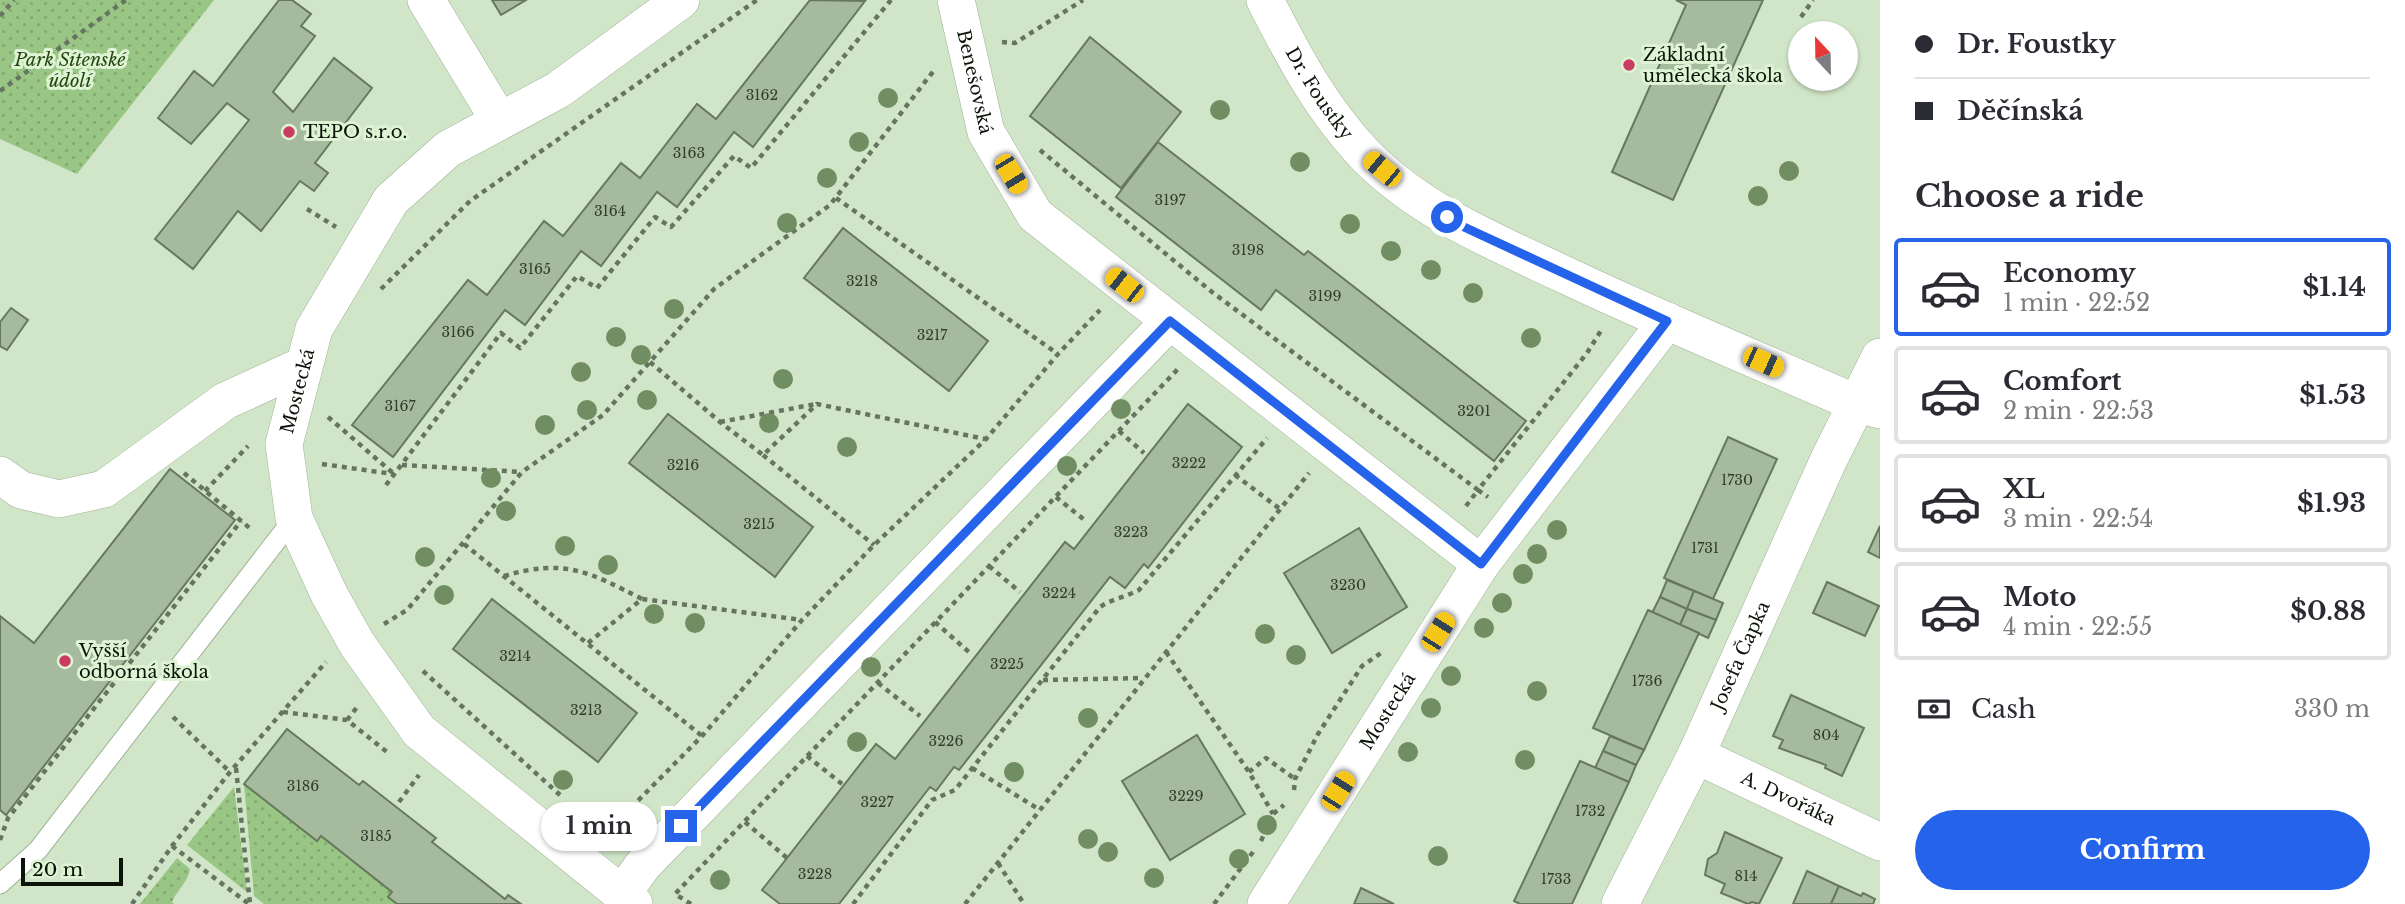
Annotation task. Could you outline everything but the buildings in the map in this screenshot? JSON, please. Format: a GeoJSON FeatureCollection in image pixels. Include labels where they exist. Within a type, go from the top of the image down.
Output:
{"type":"FeatureCollection","features":[{"type":"Feature","properties":{"kind":"street"},"geometry":{"type":"LineString","coordinates":[[426,0],[499,121]]}},
{"type":"Feature","properties":{"kind":"street","name":"Mostecká"},"geometry":{"type":"LineString","coordinates":[[628,899],[419,731],[357,644],[293,518],[284,444],[314,329],[391,200],[448,149],[558,90],[681,0]]}},
{"type":"Feature","properties":{"kind":"street","name":"Benešovská"},"geometry":{"type":"LineString","coordinates":[[956,0],[980,43],[986,132],[1035,215],[1481,564]]}},
{"type":"Feature","properties":{"kind":"street","name":"Dr. Foustky"},"geometry":{"type":"LineString","coordinates":[[1265,0],[1303,74],[1332,116],[1366,156],[1413,196],[1464,227],[1667,321],[1869,407]]}},
{"type":"Feature","properties":{"kind":"street"},"geometry":{"type":"LineString","coordinates":[[628,899],[643,865],[1170,321]]}},
{"type":"Feature","properties":{"kind":"street","name":"Mostecká"},"geometry":{"type":"LineString","coordinates":[[1266,904],[1481,564],[1667,321]]}},
{"type":"Feature","properties":{"kind":"street","name":"Josefa Čapka"},"geometry":{"type":"LineString","coordinates":[[1620,904],[1696,755],[1829,459],[1869,407],[1880,357]]}},
{"type":"Feature","properties":{"kind":"street"},"geometry":{"type":"LineString","coordinates":[[0,475],[21,491],[59,499],[103,489],[225,401],[304,365]]}},
{"type":"Feature","properties":{"kind":"street","name":"A. Dvořáka"},"geometry":{"type":"LineString","coordinates":[[1696,755],[1880,842]]}},
{"type":"Feature","properties":{"kind":"lane"},"geometry":{"type":"LineString","coordinates":[[0,884],[38,850],[293,518]]}},
{"type":"Feature","properties":{"kind":"path"},"geometry":{"type":"LineString","coordinates":[[0,16],[14,0]]}},
{"type":"Feature","properties":{"kind":"path"},"geometry":{"type":"LineString","coordinates":[[0,91],[126,0]]}},
{"type":"Feature","properties":{"kind":"path"},"geometry":{"type":"LineString","coordinates":[[375,297],[470,201],[757,0]]}},
{"type":"Feature","properties":{"kind":"path"},"geometry":{"type":"LineString","coordinates":[[386,485],[500,333],[520,348],[577,276],[597,288],[655,217],[671,227],[734,156],[751,168],[891,0]]}},
{"type":"Feature","properties":{"kind":"path"},"geometry":{"type":"LineString","coordinates":[[383,625],[407,610],[522,472],[603,415],[714,289],[830,205],[936,68],[980,43],[1015,43],[1083,0]]}},
{"type":"Feature","properties":{"kind":"path"},"geometry":{"type":"LineString","coordinates":[[1801,17],[1813,0]]}},
{"type":"Feature","properties":{"kind":"path"},"geometry":{"type":"LineString","coordinates":[[1036,146],[1212,292],[1478,490],[1587,353],[1608,319]]}},
{"type":"Feature","properties":{"kind":"path"},"geometry":{"type":"LineString","coordinates":[[836,198],[1058,354]]}},
{"type":"Feature","properties":{"kind":"path"},"geometry":{"type":"LineString","coordinates":[[307,209],[338,229]]}},
{"type":"Feature","properties":{"kind":"path"},"geometry":{"type":"LineString","coordinates":[[595,825],[605,834],[702,737],[802,620],[874,545],[986,439],[1058,354],[1124,285]]}},
{"type":"Feature","properties":{"kind":"path"},"geometry":{"type":"LineString","coordinates":[[691,904],[675,894],[1200,345]]}},
{"type":"Feature","properties":{"kind":"path"},"geometry":{"type":"LineString","coordinates":[[650,362],[720,422],[874,545]]}},
{"type":"Feature","properties":{"kind":"path"},"geometry":{"type":"LineString","coordinates":[[720,422],[817,404],[986,439]]}},
{"type":"Feature","properties":{"kind":"path"},"geometry":{"type":"LineString","coordinates":[[763,455],[817,404]]}},
{"type":"Feature","properties":{"kind":"path"},"geometry":{"type":"LineString","coordinates":[[324,427],[325,414],[394,474]]}},
{"type":"Feature","properties":{"kind":"path"},"geometry":{"type":"LineString","coordinates":[[1119,431],[1144,453]]}},
{"type":"Feature","properties":{"kind":"path"},"geometry":{"type":"LineString","coordinates":[[853,904],[932,800],[955,790],[1100,607],[1108,601],[1115,601],[1139,590],[1270,434]]}},
{"type":"Feature","properties":{"kind":"path"},"geometry":{"type":"LineString","coordinates":[[0,840],[8,818],[241,521],[205,491],[252,442]]}},
{"type":"Feature","properties":{"kind":"path"},"geometry":{"type":"LineString","coordinates":[[965,904],[1330,447]]}},
{"type":"Feature","properties":{"kind":"path"},"geometry":{"type":"LineString","coordinates":[[321,451],[322,475]]}},
{"type":"Feature","properties":{"kind":"path"},"geometry":{"type":"LineString","coordinates":[[320,464],[394,474]]}},
{"type":"Feature","properties":{"kind":"path"},"geometry":{"type":"LineString","coordinates":[[401,465],[522,472]]}},
{"type":"Feature","properties":{"kind":"path"},"geometry":{"type":"LineString","coordinates":[[1235,475],[1280,509]]}},
{"type":"Feature","properties":{"kind":"path"},"geometry":{"type":"LineString","coordinates":[[1056,496],[1087,522]]}},
{"type":"Feature","properties":{"kind":"path"},"geometry":{"type":"LineString","coordinates":[[464,544],[702,737]]}},
{"type":"Feature","properties":{"kind":"path"},"geometry":{"type":"LineString","coordinates":[[989,566],[1020,592]]}},
{"type":"Feature","properties":{"kind":"path"},"geometry":{"type":"LineString","coordinates":[[503,576],[544,567],[570,568],[601,578],[642,599],[802,620]]}},
{"type":"Feature","properties":{"kind":"path"},"geometry":{"type":"LineString","coordinates":[[588,643],[642,599]]}},
{"type":"Feature","properties":{"kind":"path"},"geometry":{"type":"LineString","coordinates":[[936,622],[970,653]]}},
{"type":"Feature","properties":{"kind":"path"},"geometry":{"type":"LineString","coordinates":[[1214,904],[1259,845],[1273,814],[1293,799],[1294,779],[1318,734],[1362,666],[1385,650]]}},
{"type":"Feature","properties":{"kind":"path"},"geometry":{"type":"LineString","coordinates":[[1166,652],[1248,772],[1273,814]]}},
{"type":"Feature","properties":{"kind":"path"},"geometry":{"type":"LineString","coordinates":[[132,904],[172,846],[230,772],[330,657]]}},
{"type":"Feature","properties":{"kind":"path"},"geometry":{"type":"LineString","coordinates":[[422,670],[564,799]]}},
{"type":"Feature","properties":{"kind":"path"},"geometry":{"type":"LineString","coordinates":[[1042,680],[1143,678]]}},
{"type":"Feature","properties":{"kind":"path"},"geometry":{"type":"LineString","coordinates":[[878,682],[920,716]]}},
{"type":"Feature","properties":{"kind":"path"},"geometry":{"type":"LineString","coordinates":[[155,700],[230,772]]}},
{"type":"Feature","properties":{"kind":"path"},"geometry":{"type":"LineString","coordinates":[[283,712],[347,720],[388,752]]}},
{"type":"Feature","properties":{"kind":"path"},"geometry":{"type":"LineString","coordinates":[[807,756],[842,784]]}},
{"type":"Feature","properties":{"kind":"path"},"geometry":{"type":"LineString","coordinates":[[1248,772],[1266,758],[1294,779]]}},
{"type":"Feature","properties":{"kind":"path"},"geometry":{"type":"LineString","coordinates":[[236,767],[250,904]]}},
{"type":"Feature","properties":{"kind":"path"},"geometry":{"type":"LineString","coordinates":[[972,768],[1040,810]]}},
{"type":"Feature","properties":{"kind":"path"},"geometry":{"type":"LineString","coordinates":[[399,802],[418,777],[408,769]]}},
{"type":"Feature","properties":{"kind":"path"},"geometry":{"type":"LineString","coordinates":[[745,822],[787,858]]}},
{"type":"Feature","properties":{"kind":"path"},"geometry":{"type":"LineString","coordinates":[[172,846],[250,904]]}},
{"type":"Feature","properties":{"kind":"path"},"geometry":{"type":"LineString","coordinates":[[998,863],[1024,904]]}},
{"type":"Feature","properties":{"kind":"green space","name":"Park Sítenské údolí"},"geometry":{"type":"Polygon","coordinates":[[[0,0],[214,0],[77,174],[0,139],[0,0]]]}},
{"type":"Feature","properties":{"kind":"green space"},"geometry":{"type":"Polygon","coordinates":[[[244,784],[317,840],[321,836],[392,892],[397,904],[264,904],[254,896],[244,784]]]}},
{"type":"Feature","properties":{"kind":"green space"},"geometry":{"type":"Polygon","coordinates":[[[234,787],[247,892],[187,845],[234,787]]]}},
{"type":"Feature","properties":{"kind":"green space"},"geometry":{"type":"Polygon","coordinates":[[[177,858],[190,869],[172,902],[174,904],[140,904],[177,858]]]}},
{"type":"Feature","properties":{"kind":"place","name":"Základní umělecká škola"},"geometry":{"type":"Point","coordinates":[1629,65]}},
{"type":"Feature","properties":{"kind":"place","name":"TEPO s.r.o."},"geometry":{"type":"Point","coordinates":[289,132]}},
{"type":"Feature","properties":{"kind":"place","name":"Vyšší odborná škola"},"geometry":{"type":"Point","coordinates":[65,661]}},
{"type":"Feature","properties":{"kind":"route"},"geometry":{"type":"LineString","coordinates":[[681,826],[1170,321],[1481,564],[1667,321],[1447,217]]}}]}
